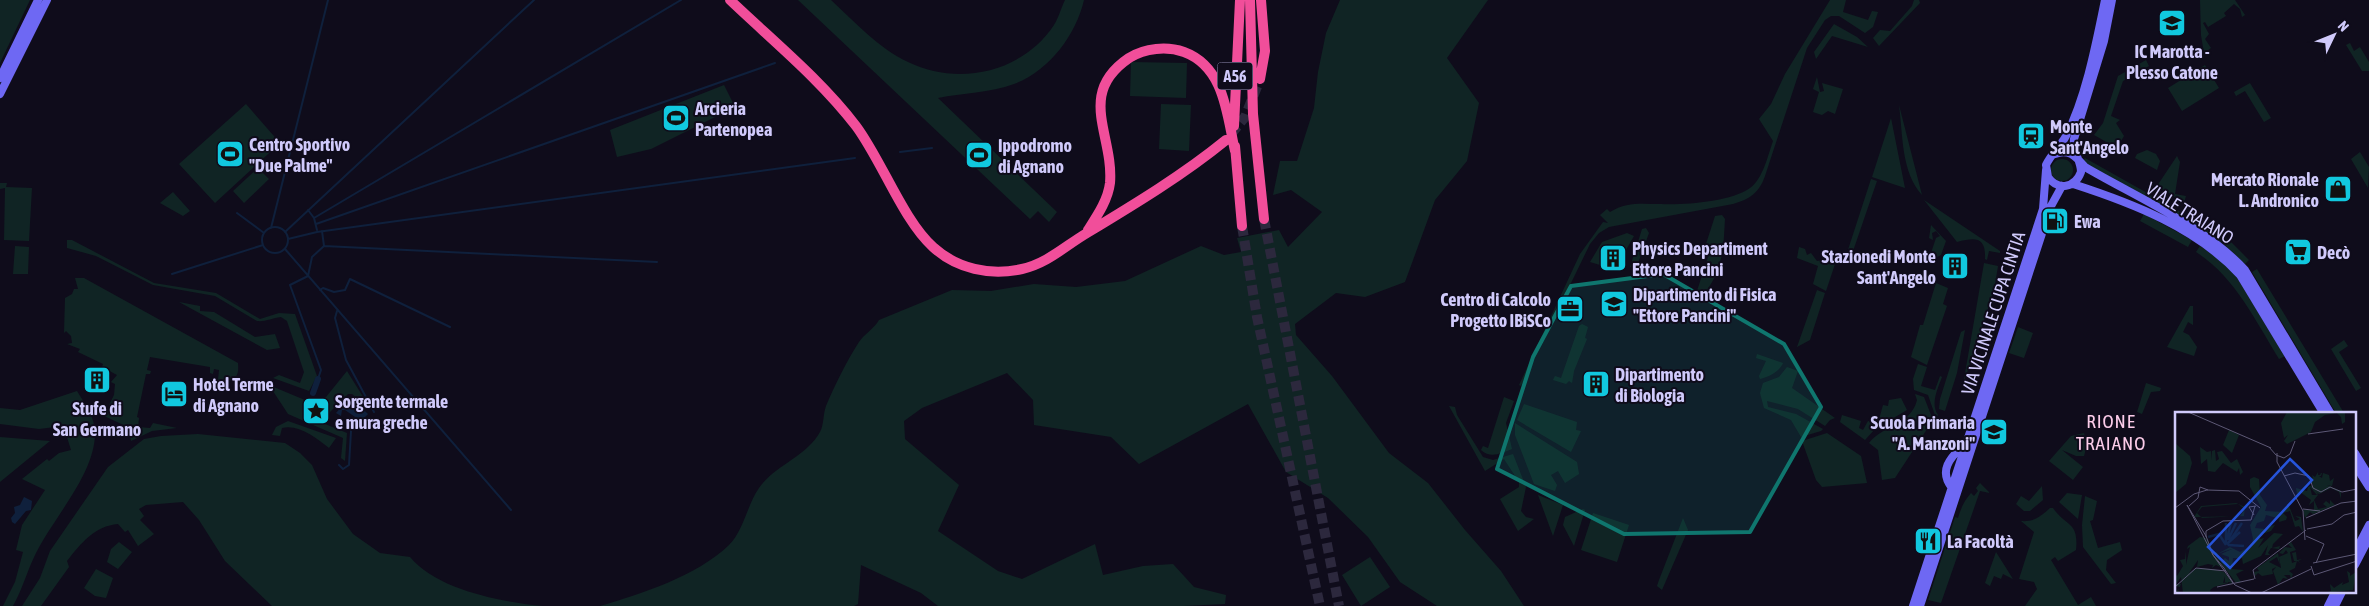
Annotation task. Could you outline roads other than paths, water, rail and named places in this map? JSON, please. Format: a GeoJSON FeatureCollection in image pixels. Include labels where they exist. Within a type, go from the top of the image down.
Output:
{"type":"FeatureCollection","features":[{"type":"Feature","properties":{"kind":"highway"},"geometry":{"type":"LineString","coordinates":[[730,0],[835,100],[864,137],[915,224],[933,247],[947,258],[979,270],[1012,271],[1048,259],[1168,182],[1226,140]]}},
{"type":"Feature","properties":{"kind":"highway","name":"A56"},"geometry":{"type":"LineString","coordinates":[[1240,0],[1234,107],[1235,152],[1242,226]]}},
{"type":"Feature","properties":{"kind":"highway","name":"A56"},"geometry":{"type":"LineString","coordinates":[[1250,0],[1253,114],[1264,219]]}},
{"type":"Feature","properties":{"kind":"highway"},"geometry":{"type":"LineString","coordinates":[[1260,79],[1265,42],[1261,0]]}},
{"type":"Feature","properties":{"kind":"highway"},"geometry":{"type":"LineString","coordinates":[[1085,234],[1099,214],[1110,182],[1108,153],[1100,117],[1100,98],[1117,67],[1132,56],[1154,49],[1176,50],[1191,55],[1206,67],[1217,82],[1227,111],[1235,152]]}},
{"type":"Feature","properties":{"kind":"main road"},"geometry":{"type":"LineString","coordinates":[[0,78],[38,0]]}},
{"type":"Feature","properties":{"kind":"main road"},"geometry":{"type":"LineString","coordinates":[[0,94],[46,0]]}},
{"type":"Feature","properties":{"kind":"main road"},"geometry":{"type":"LineString","coordinates":[[2105,0],[2097,39],[2075,113],[2066,136],[2048,159],[2046,170],[2051,182],[2062,186],[2073,184],[2081,172],[2074,149],[2074,138],[2104,41],[2112,0]]}},
{"type":"Feature","properties":{"kind":"main road"},"geometry":{"type":"LineString","coordinates":[[2053,155],[2064,151],[2078,158]]}},
{"type":"Feature","properties":{"kind":"main road","name":"VIALE TRAIANO"},"geometry":{"type":"LineString","coordinates":[[2078,158],[2085,167],[2177,224],[2200,236],[2242,273],[2330,412]]}},
{"type":"Feature","properties":{"kind":"main road","name":"VIA VICINALE CUPA CINTIA"},"geometry":{"type":"LineString","coordinates":[[1913,606],[1952,488],[1947,478],[1950,457],[1965,444],[2043,209],[2046,170]]}},
{"type":"Feature","properties":{"kind":"main road","name":"VIALE TRAIANO"},"geometry":{"type":"LineString","coordinates":[[2073,184],[2177,224]]}},
{"type":"Feature","properties":{"kind":"main road","name":"VIA VICINALE CUPA CINTIA"},"geometry":{"type":"LineString","coordinates":[[1920,606],[1972,454],[2051,206],[2062,186]]}},
{"type":"Feature","properties":{"kind":"main road","name":"VIALE TRAIANO"},"geometry":{"type":"LineString","coordinates":[[2242,273],[2323,412]]}},
{"type":"Feature","properties":{"kind":"main road"},"geometry":{"type":"LineString","coordinates":[[1965,444],[1972,454]]}},
{"type":"Feature","properties":{"kind":"main road"},"geometry":{"type":"LineString","coordinates":[[2356,455],[2369,476]]}},
{"type":"Feature","properties":{"kind":"main road"},"geometry":{"type":"LineString","coordinates":[[2356,467],[2369,487]]}},
{"type":"Feature","properties":{"kind":"main road"},"geometry":{"type":"LineString","coordinates":[[2356,550],[2369,525]]}},
{"type":"Feature","properties":{"kind":"main road"},"geometry":{"type":"LineString","coordinates":[[2356,563],[2369,538]]}},
{"type":"Feature","properties":{"kind":"main road"},"geometry":{"type":"LineString","coordinates":[[2328,606],[2334,594]]}},
{"type":"Feature","properties":{"kind":"main road"},"geometry":{"type":"LineString","coordinates":[[2335,606],[2341,594]]}},
{"type":"Feature","properties":{"kind":"water"},"geometry":{"type":"Polygon","coordinates":[[[350,397],[368,414],[361,421],[345,410],[342,410],[341,416],[336,413],[350,397]]]}},
{"type":"Feature","properties":{"kind":"water"},"geometry":{"type":"Polygon","coordinates":[[[24,497],[32,501],[31,510],[26,511],[15,524],[11,518],[15,513],[14,507],[20,505],[24,497]]]}},
{"type":"Feature","properties":{"kind":"waterway"},"geometry":{"type":"LineString","coordinates":[[271,228],[328,0]]}},
{"type":"Feature","properties":{"kind":"waterway"},"geometry":{"type":"LineString","coordinates":[[285,232],[534,0]]}},
{"type":"Feature","properties":{"kind":"waterway"},"geometry":{"type":"LineString","coordinates":[[314,218],[681,0]]}},
{"type":"Feature","properties":{"kind":"waterway"},"geometry":{"type":"LineString","coordinates":[[316,224],[775,63]]}},
{"type":"Feature","properties":{"kind":"waterway"},"geometry":{"type":"LineString","coordinates":[[900,152],[932,148]]}},
{"type":"Feature","properties":{"kind":"waterway"},"geometry":{"type":"LineString","coordinates":[[288,239],[317,232],[855,158]]}},
{"type":"Feature","properties":{"kind":"waterway"},"geometry":{"type":"LineString","coordinates":[[308,210],[314,218],[317,230]]}},
{"type":"Feature","properties":{"kind":"waterway"},"geometry":{"type":"LineString","coordinates":[[237,213],[264,233]]}},
{"type":"Feature","properties":{"kind":"waterway"},"geometry":{"type":"LineString","coordinates":[[275,227],[284,231],[288,240],[284,249],[275,253],[266,249],[262,240],[266,231],[275,227]]}},
{"type":"Feature","properties":{"kind":"waterway"},"geometry":{"type":"LineString","coordinates":[[318,379],[321,370],[290,285],[308,276],[312,257],[324,246],[322,231]]}},
{"type":"Feature","properties":{"kind":"waterway"},"geometry":{"type":"LineString","coordinates":[[172,274],[263,245]]}},
{"type":"Feature","properties":{"kind":"waterway"},"geometry":{"type":"LineString","coordinates":[[324,246],[657,262]]}},
{"type":"Feature","properties":{"kind":"waterway"},"geometry":{"type":"LineString","coordinates":[[285,249],[511,510]]}},
{"type":"Feature","properties":{"kind":"waterway"},"geometry":{"type":"LineString","coordinates":[[320,290],[323,288],[334,292],[345,290],[350,279],[450,327]]}},
{"type":"Feature","properties":{"kind":"waterway"},"geometry":{"type":"LineString","coordinates":[[337,311],[335,318],[346,360],[374,412]]}},
{"type":"Feature","properties":{"kind":"waterway"},"geometry":{"type":"LineString","coordinates":[[313,393],[318,379]]}},
{"type":"Feature","properties":{"kind":"waterway"},"geometry":{"type":"LineString","coordinates":[[317,409],[323,421]]}},
{"type":"Feature","properties":{"kind":"waterway"},"geometry":{"type":"LineString","coordinates":[[339,465],[343,469],[349,465],[351,431],[356,417]]}},
{"type":"Feature","properties":{"kind":"tunnel"},"geometry":{"type":"LineString","coordinates":[[1231,134],[1245,117],[1260,79]]}},
{"type":"Feature","properties":{"kind":"tunnel"},"geometry":{"type":"LineString","coordinates":[[1264,219],[1339,606]]}},
{"type":"Feature","properties":{"kind":"tunnel"},"geometry":{"type":"LineString","coordinates":[[1242,226],[1257,317],[1320,606]]}},
{"type":"Feature","properties":{"kind":"place","name":"IC Marotta - Plesso Catone"},"geometry":{"type":"Point","coordinates":[2172,23]}},
{"type":"Feature","properties":{"kind":"place","name":"Arcieria Partenopea"},"geometry":{"type":"Point","coordinates":[676,118]}},
{"type":"Feature","properties":{"kind":"place","name":"Monte Sant'Angelo"},"geometry":{"type":"Point","coordinates":[2031,136]}},
{"type":"Feature","properties":{"kind":"place","name":"Centro Sportivo \"Due Palme\""},"geometry":{"type":"Point","coordinates":[230,154]}},
{"type":"Feature","properties":{"kind":"place","name":"Ippodromo di Agnano"},"geometry":{"type":"Point","coordinates":[979,155]}},
{"type":"Feature","properties":{"kind":"place","name":"Mercato Rionale L. Andronico"},"geometry":{"type":"Point","coordinates":[2338,189]}},
{"type":"Feature","properties":{"kind":"place","name":"Ewa"},"geometry":{"type":"Point","coordinates":[2055,221]}},
{"type":"Feature","properties":{"kind":"place","name":"Decò"},"geometry":{"type":"Point","coordinates":[2298,252]}},
{"type":"Feature","properties":{"kind":"place","name":"Physics Departiment Ettore Pancini"},"geometry":{"type":"Point","coordinates":[1613,258]}},
{"type":"Feature","properties":{"kind":"place","name":"Stazionedi Monte Sant'Angelo"},"geometry":{"type":"Point","coordinates":[1955,266]}},
{"type":"Feature","properties":{"kind":"place","name":"Dipartimento di Fisica \"Ettore Pancini\""},"geometry":{"type":"Point","coordinates":[1614,304]}},
{"type":"Feature","properties":{"kind":"place","name":"Centro di Calcolo Progetto IBiSCo"},"geometry":{"type":"Point","coordinates":[1570,309]}},
{"type":"Feature","properties":{"kind":"place","name":"Stufe di San Germano"},"geometry":{"type":"Point","coordinates":[97,380]}},
{"type":"Feature","properties":{"kind":"place","name":"Dipartimento di Biologia"},"geometry":{"type":"Point","coordinates":[1596,384]}},
{"type":"Feature","properties":{"kind":"place","name":"Hotel Terme di Agnano"},"geometry":{"type":"Point","coordinates":[174,394]}},
{"type":"Feature","properties":{"kind":"place","name":"Sorgente termale e mura greche"},"geometry":{"type":"Point","coordinates":[316,411]}},
{"type":"Feature","properties":{"kind":"place","name":"Scuola Primaria \"A. Manzoni\""},"geometry":{"type":"Point","coordinates":[1994,432]}},
{"type":"Feature","properties":{"kind":"place","name":"La Facoltà"},"geometry":{"type":"Point","coordinates":[1928,541]}},
{"type":"Feature","properties":{"kind":"district","name":"RIONE TRAIANO"},"geometry":{"type":"Point","coordinates":[2111,432]}}]}
